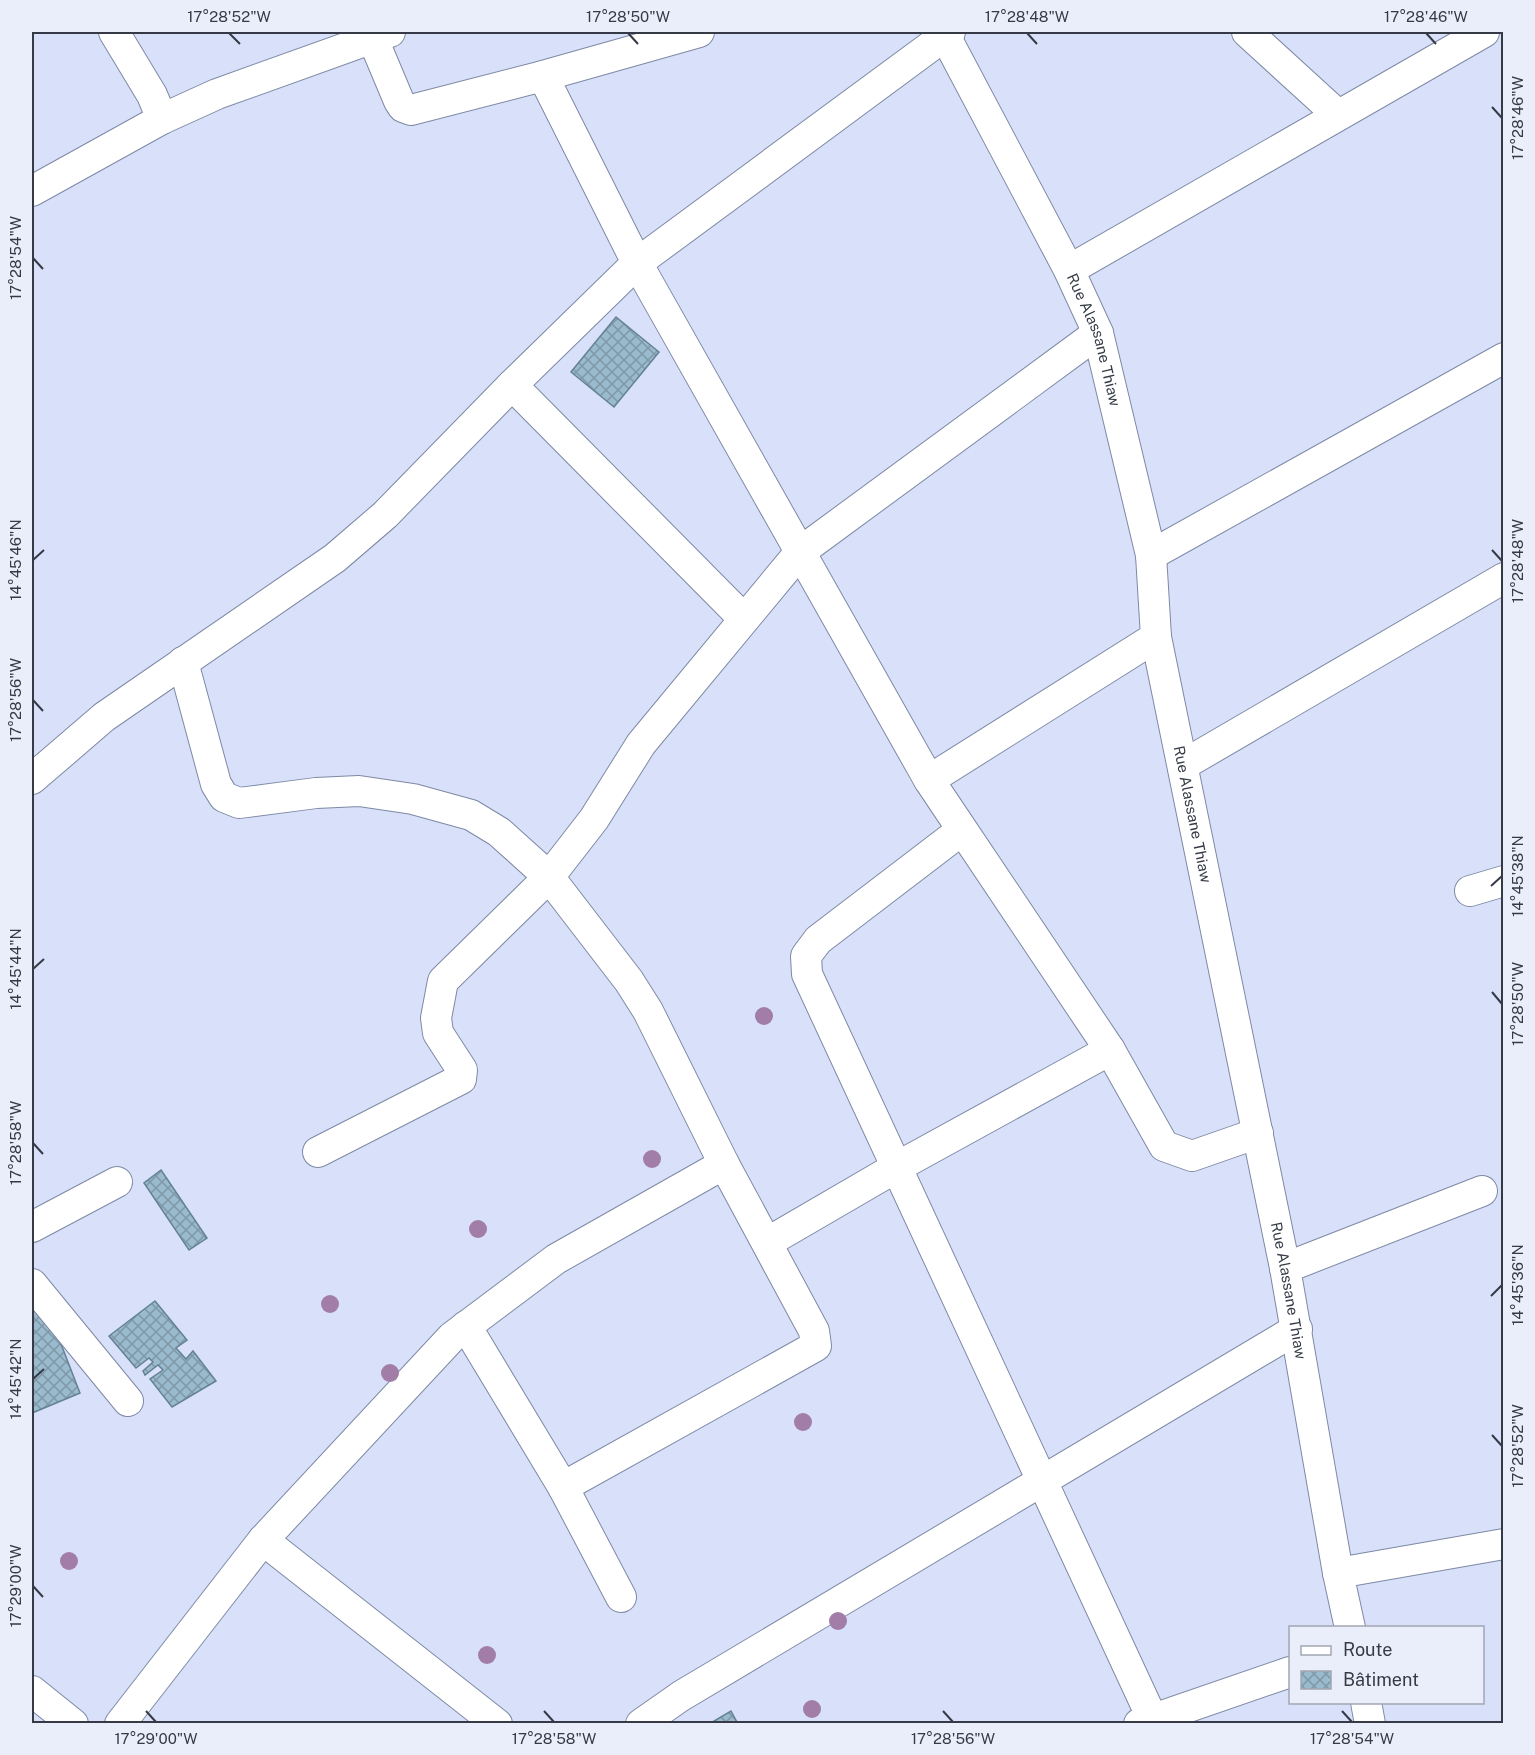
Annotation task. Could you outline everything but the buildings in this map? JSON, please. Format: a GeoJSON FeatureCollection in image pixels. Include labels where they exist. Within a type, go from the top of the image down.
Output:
{"type":"FeatureCollection","features":[{"type":"Feature","properties":{"kind":"street"},"geometry":{"type":"LineString","coordinates":[[114,32],[152,95],[162,118]]}},
{"type":"Feature","properties":{"kind":"street"},"geometry":{"type":"LineString","coordinates":[[32,191],[162,118],[217,94],[378,34],[399,101],[403,107],[411,110],[699,32]]}},
{"type":"Feature","properties":{"kind":"street"},"geometry":{"type":"LineString","coordinates":[[1247,32],[1338,116]]}},
{"type":"Feature","properties":{"kind":"street"},"geometry":{"type":"LineString","coordinates":[[1069,270],[1484,32]]}},
{"type":"Feature","properties":{"kind":"street"},"geometry":{"type":"LineString","coordinates":[[32,779],[104,717],[335,558],[385,515],[637,262],[947,33]]}},
{"type":"Feature","properties":{"kind":"street","name":"Rue Alassane Thiaw"},"geometry":{"type":"LineString","coordinates":[[947,33],[1069,270],[1098,333],[1151,555],[1156,637],[1297,1329],[1338,1573],[1350,1626]]}},
{"type":"Feature","properties":{"kind":"street"},"geometry":{"type":"LineString","coordinates":[[543,76],[637,262],[929,780],[1110,1050],[1164,1146],[1192,1156],[1258,1133]]}},
{"type":"Feature","properties":{"kind":"street"},"geometry":{"type":"LineString","coordinates":[[318,1152],[461,1079],[462,1070],[438,1033],[436,1018],[443,981],[549,877],[594,819],[641,744],[800,552],[1098,333]]}},
{"type":"Feature","properties":{"kind":"street"},"geometry":{"type":"LineString","coordinates":[[1151,555],[1503,358]]}},
{"type":"Feature","properties":{"kind":"street"},"geometry":{"type":"LineString","coordinates":[[512,385],[744,619]]}},
{"type":"Feature","properties":{"kind":"street"},"geometry":{"type":"LineString","coordinates":[[1183,765],[1503,578]]}},
{"type":"Feature","properties":{"kind":"street"},"geometry":{"type":"LineString","coordinates":[[929,780],[1156,637]]}},
{"type":"Feature","properties":{"kind":"street"},"geometry":{"type":"LineString","coordinates":[[183,662],[216,784],[224,797],[239,803],[316,793],[359,791],[413,799],[471,815],[499,832],[549,877],[648,1011],[724,1164],[814,1331],[816,1346],[563,1487]]}},
{"type":"Feature","properties":{"kind":"street"},"geometry":{"type":"LineString","coordinates":[[963,830],[818,940],[806,956],[807,974],[1042,1481],[1150,1722],[1289,1672]]}},
{"type":"Feature","properties":{"kind":"street"},"geometry":{"type":"LineString","coordinates":[[1470,891],[1503,881]]}},
{"type":"Feature","properties":{"kind":"street"},"geometry":{"type":"LineString","coordinates":[[768,1242],[897,1167],[1110,1050]]}},
{"type":"Feature","properties":{"kind":"street"},"geometry":{"type":"LineString","coordinates":[[120,1724],[263,1540],[452,1337],[556,1259],[724,1164]]}},
{"type":"Feature","properties":{"kind":"street"},"geometry":{"type":"LineString","coordinates":[[32,1227],[117,1182]]}},
{"type":"Feature","properties":{"kind":"street"},"geometry":{"type":"LineString","coordinates":[[1285,1268],[1482,1191]]}},
{"type":"Feature","properties":{"kind":"street"},"geometry":{"type":"LineString","coordinates":[[32,1284],[128,1401]]}},
{"type":"Feature","properties":{"kind":"street"},"geometry":{"type":"LineString","coordinates":[[466,1326],[563,1487],[621,1597]]}},
{"type":"Feature","properties":{"kind":"street"},"geometry":{"type":"LineString","coordinates":[[641,1724],[681,1696],[1297,1329]]}},
{"type":"Feature","properties":{"kind":"street"},"geometry":{"type":"LineString","coordinates":[[263,1540],[497,1724]]}},
{"type":"Feature","properties":{"kind":"street"},"geometry":{"type":"LineString","coordinates":[[1338,1573],[1503,1544]]}},
{"type":"Feature","properties":{"kind":"street"},"geometry":{"type":"LineString","coordinates":[[32,1691],[70,1723]]}},
{"type":"Feature","properties":{"kind":"street"},"geometry":{"type":"LineString","coordinates":[[1366,1704],[1370,1724]]}}]}
